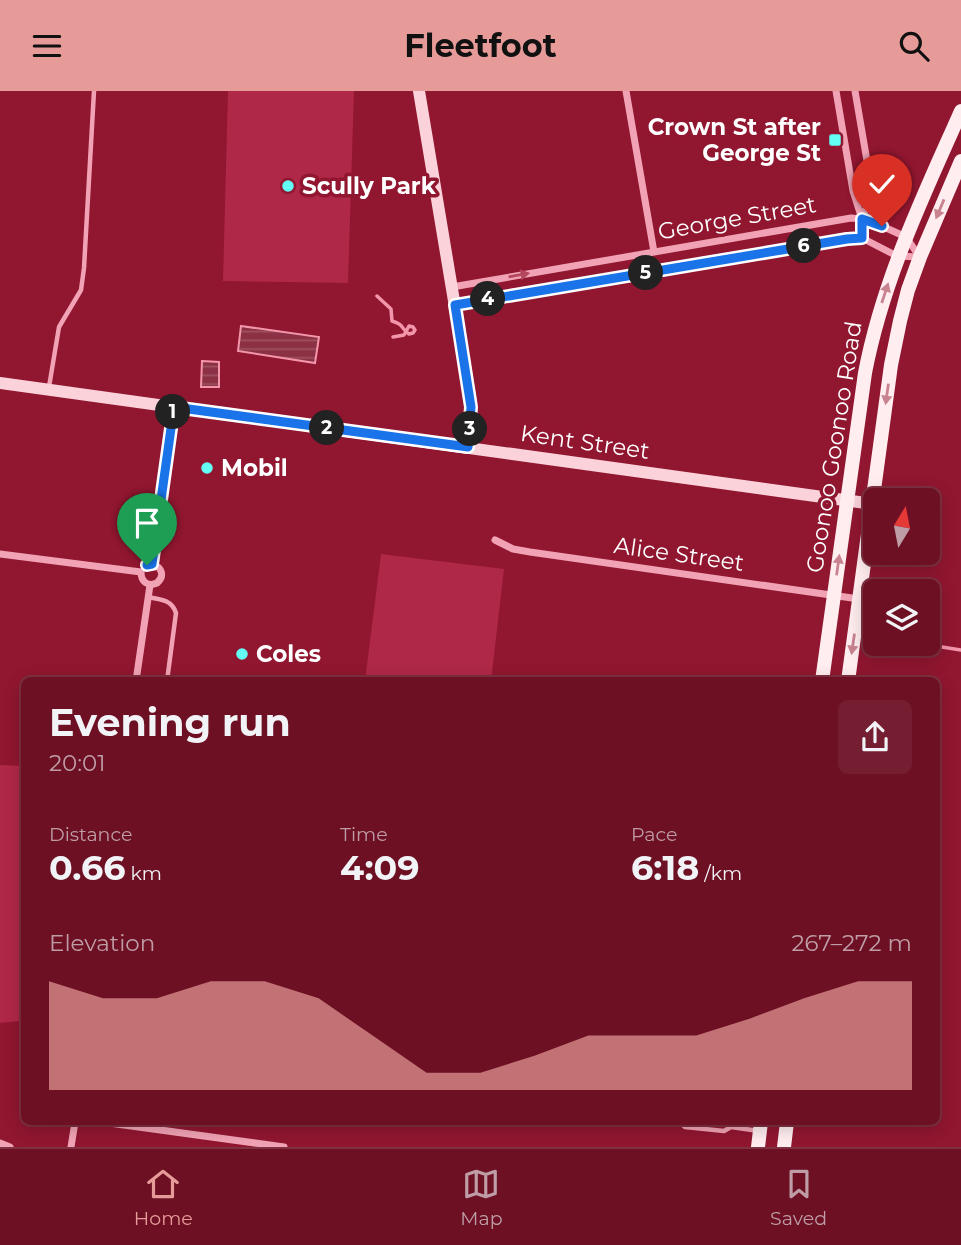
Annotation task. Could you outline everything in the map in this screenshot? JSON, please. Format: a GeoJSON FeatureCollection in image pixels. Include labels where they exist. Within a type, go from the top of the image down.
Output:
{"type":"FeatureCollection","features":[{"type":"Feature","properties":{"kind":"main road","name":"Goonoo Goonoo Road"},"geometry":{"type":"LineString","coordinates":[[823,677],[872,334],[897,257],[961,111]]}},
{"type":"Feature","properties":{"kind":"main road","name":"Goonoo Goonoo Road"},"geometry":{"type":"LineString","coordinates":[[875,488],[891,365],[900,321],[920,257],[959,169]]}},
{"type":"Feature","properties":{"kind":"main road","name":"Goonoo Goonoo Road"},"geometry":{"type":"LineString","coordinates":[[849,677],[864,565]]}},
{"type":"Feature","properties":{"kind":"main road"},"geometry":{"type":"LineString","coordinates":[[784,1147],[787,1125]]}},
{"type":"Feature","properties":{"kind":"main road"},"geometry":{"type":"LineString","coordinates":[[758,1147],[760,1126]]}},
{"type":"Feature","properties":{"kind":"street"},"geometry":{"type":"LineString","coordinates":[[419,91],[471,407],[468,447]]}},
{"type":"Feature","properties":{"kind":"street"},"geometry":{"type":"LineString","coordinates":[[626,91],[654,252]]}},
{"type":"Feature","properties":{"kind":"street"},"geometry":{"type":"LineString","coordinates":[[836,91],[853,191],[862,219],[862,238],[897,257],[920,257]]}},
{"type":"Feature","properties":{"kind":"street"},"geometry":{"type":"LineString","coordinates":[[855,91],[872,190],[862,219]]}},
{"type":"Feature","properties":{"kind":"street"},"geometry":{"type":"LineString","coordinates":[[937,165],[959,169]]}},
{"type":"Feature","properties":{"kind":"street","name":"George Street"},"geometry":{"type":"LineString","coordinates":[[452,287],[837,221],[862,219],[905,237],[920,257]]}},
{"type":"Feature","properties":{"kind":"street","name":"George Street"},"geometry":{"type":"LineString","coordinates":[[455,305],[862,238]]}},
{"type":"Feature","properties":{"kind":"street","name":"Kent Street"},"geometry":{"type":"LineString","coordinates":[[0,383],[863,502]]}},
{"type":"Feature","properties":{"kind":"street"},"geometry":{"type":"LineString","coordinates":[[152,564],[174,407]]}},
{"type":"Feature","properties":{"kind":"street","name":"Alice Street"},"geometry":{"type":"LineString","coordinates":[[495,540],[513,549],[859,599]]}},
{"type":"Feature","properties":{"kind":"street"},"geometry":{"type":"LineString","coordinates":[[0,554],[141,572]]}},
{"type":"Feature","properties":{"kind":"street"},"geometry":{"type":"LineString","coordinates":[[152,564],[160,569],[162,577],[157,583],[150,585],[142,579],[141,572],[147,565],[152,564]]}},
{"type":"Feature","properties":{"kind":"street"},"geometry":{"type":"LineString","coordinates":[[137,677],[150,585]]}},
{"type":"Feature","properties":{"kind":"street"},"geometry":{"type":"LineString","coordinates":[[71,1147],[75,1125]]}},
{"type":"Feature","properties":{"kind":"street"},"geometry":{"type":"LineString","coordinates":[[124,1125],[284,1147]]}},
{"type":"Feature","properties":{"kind":"street"},"geometry":{"type":"LineString","coordinates":[[0,1143],[10,1147]]}},
{"type":"Feature","properties":{"kind":"lane"},"geometry":{"type":"LineString","coordinates":[[49,390],[59,327],[81,290],[94,91]]}},
{"type":"Feature","properties":{"kind":"lane"},"geometry":{"type":"LineString","coordinates":[[148,597],[165,600],[175,608],[168,677]]}},
{"type":"Feature","properties":{"kind":"lane"},"geometry":{"type":"LineString","coordinates":[[683,1125],[724,1131],[731,1127],[760,1126]]}},
{"type":"Feature","properties":{"kind":"shaded area","name":"Scully Park"},"geometry":{"type":"Polygon","coordinates":[[[228,91],[354,91],[348,283],[223,281],[228,91]]]}},
{"type":"Feature","properties":{"kind":"shaded area"},"geometry":{"type":"Polygon","coordinates":[[[241,326],[319,337],[315,363],[238,351],[241,326]]]}},
{"type":"Feature","properties":{"kind":"shaded area"},"geometry":{"type":"Polygon","coordinates":[[[202,361],[219,362],[219,387],[201,387],[202,361]]]}},
{"type":"Feature","properties":{"kind":"shaded area"},"geometry":{"type":"Polygon","coordinates":[[[381,554],[504,569],[491,677],[366,677],[381,554]]]}},
{"type":"Feature","properties":{"kind":"shaded area"},"geometry":{"type":"Polygon","coordinates":[[[0,765],[21,766],[21,1020],[0,1023],[0,765]]]}},
{"type":"Feature","properties":{"kind":"waterway"},"geometry":{"type":"LineString","coordinates":[[377,296],[391,309],[392,321],[401,325],[404,330],[406,332],[409,334],[415,330],[409,326],[404,335],[393,337]]}},
{"type":"Feature","properties":{"kind":"waterway"},"geometry":{"type":"LineString","coordinates":[[940,647],[961,650]]}},
{"type":"Feature","properties":{"kind":"place","name":"Crown St after George St"},"geometry":{"type":"Point","coordinates":[835,140]}},
{"type":"Feature","properties":{"kind":"place","name":"Scully Park"},"geometry":{"type":"Point","coordinates":[288,186]}},
{"type":"Feature","properties":{"kind":"place","name":"Mobil"},"geometry":{"type":"Point","coordinates":[207,468]}},
{"type":"Feature","properties":{"kind":"place","name":"Coles"},"geometry":{"type":"Point","coordinates":[242,654]}},
{"type":"Feature","properties":{"kind":"route"},"geometry":{"type":"LineString","coordinates":[[147,565],[152,564],[174,407],[468,447],[471,407],[455,305],[862,238],[862,219],[882,226]]}}]}
